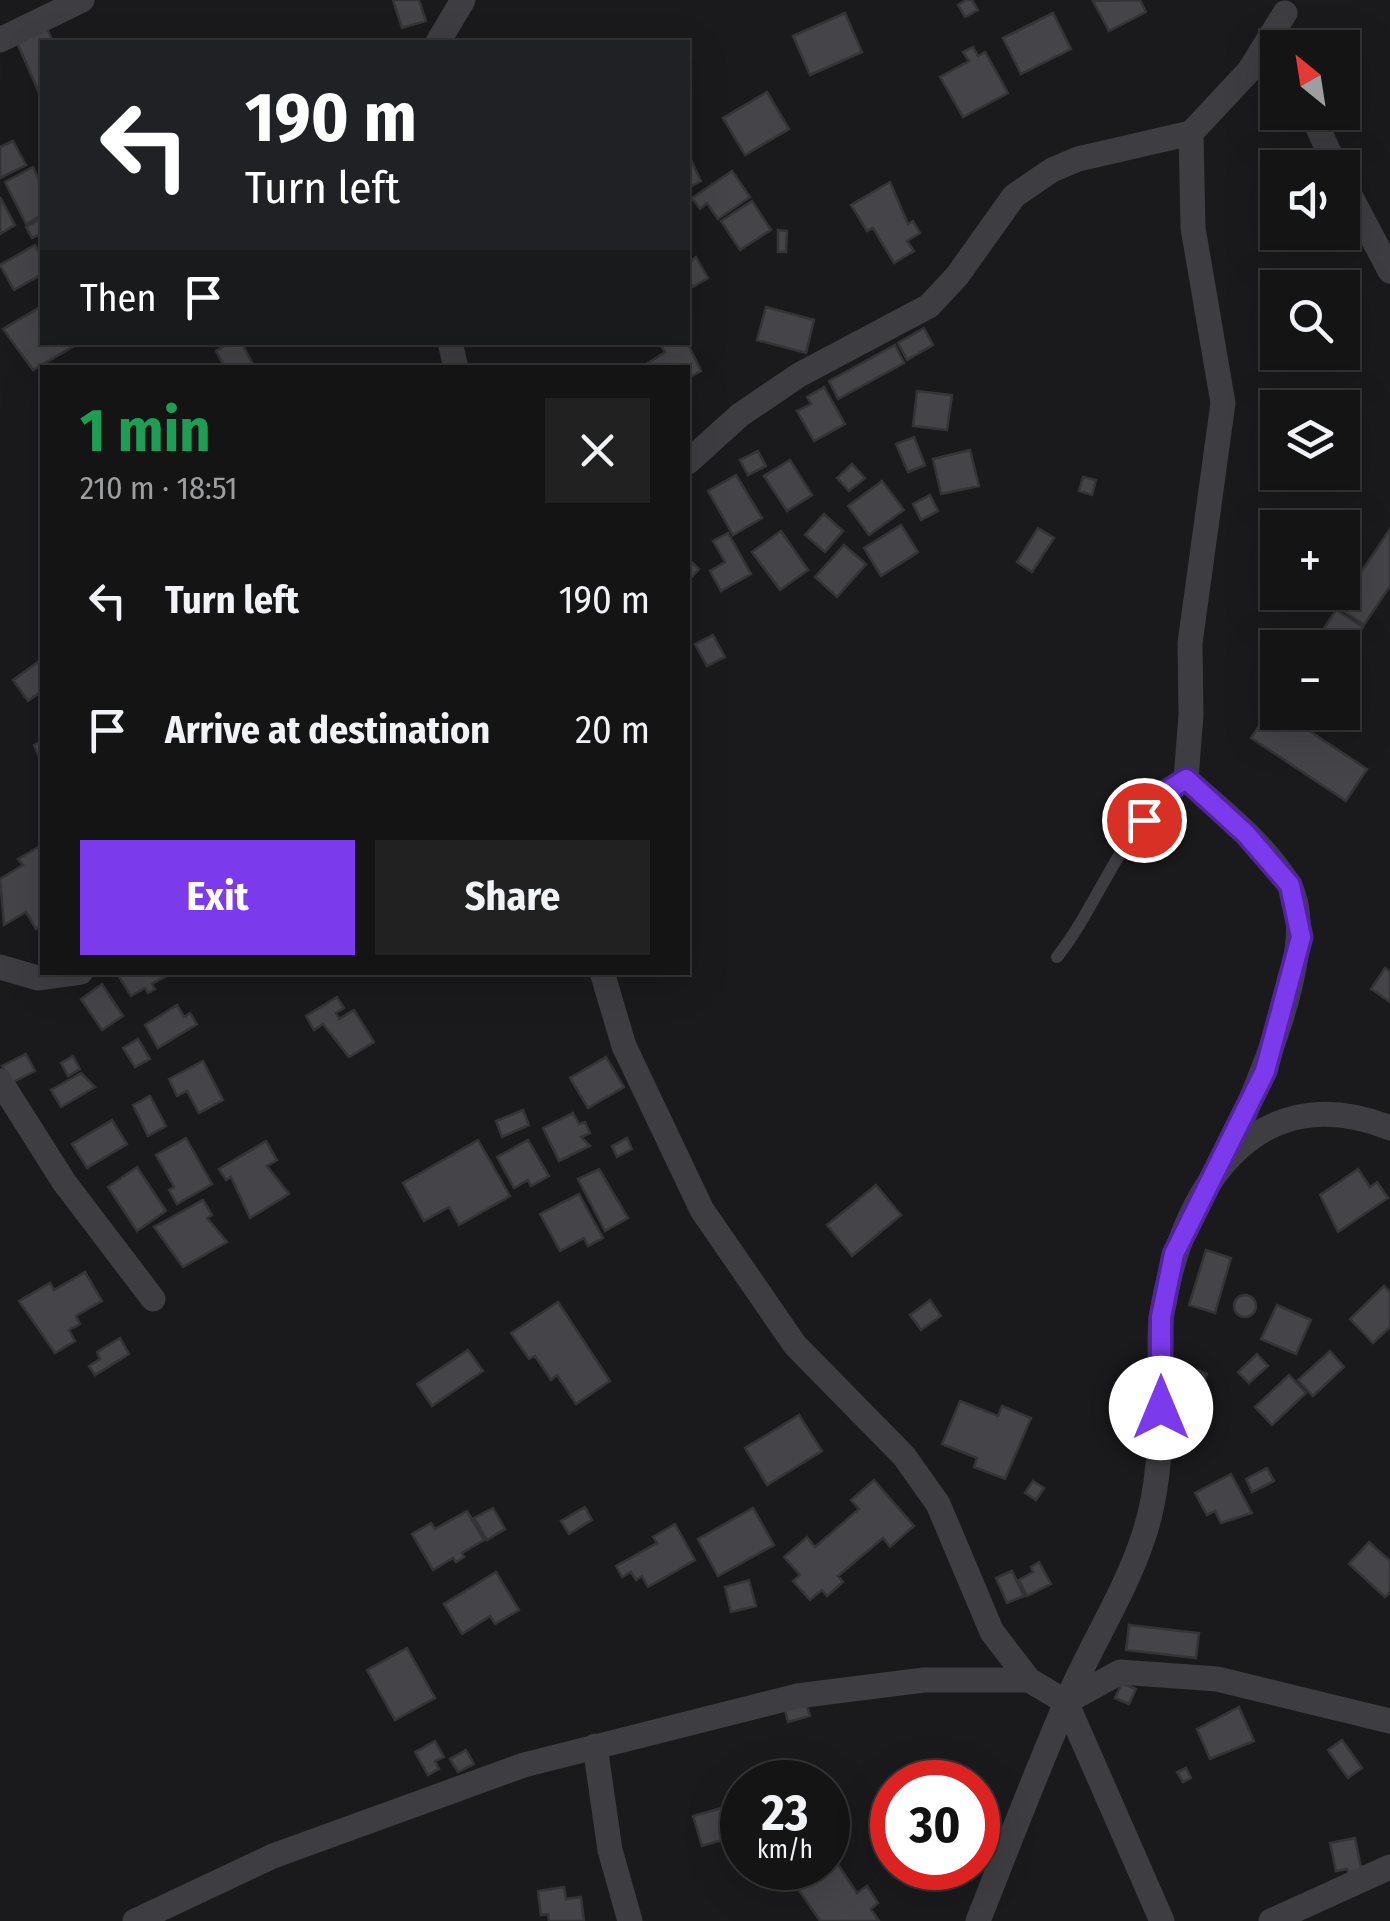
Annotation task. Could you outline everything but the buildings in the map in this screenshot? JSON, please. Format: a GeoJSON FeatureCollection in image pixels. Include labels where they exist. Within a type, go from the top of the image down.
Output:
{"type":"FeatureCollection","features":[{"type":"Feature","properties":{"kind":"street"},"geometry":{"type":"LineString","coordinates":[[0,40],[82,0]]}},
{"type":"Feature","properties":{"kind":"street"},"geometry":{"type":"LineString","coordinates":[[439,40],[463,0]]}},
{"type":"Feature","properties":{"kind":"street"},"geometry":{"type":"LineString","coordinates":[[690,460],[740,415],[799,374],[929,306],[957,276],[1014,196],[1052,170],[1078,159],[1191,133],[1249,71],[1286,6]]}},
{"type":"Feature","properties":{"kind":"street"},"geometry":{"type":"LineString","coordinates":[[978,1921],[1066,1702],[1143,1538],[1161,1438],[1164,1301],[1174,1254],[1265,1071],[1301,937],[1290,885],[1246,834],[1186,779],[1192,715],[1190,643],[1223,404],[1194,228],[1191,133]]}},
{"type":"Feature","properties":{"kind":"street"},"geometry":{"type":"LineString","coordinates":[[1360,214],[1390,271]]}},
{"type":"Feature","properties":{"kind":"street"},"geometry":{"type":"LineString","coordinates":[[0,968],[38,978],[60,975]]}},
{"type":"Feature","properties":{"kind":"street"},"geometry":{"type":"LineString","coordinates":[[603,975],[624,1046],[702,1210],[795,1345],[904,1456],[938,1504],[992,1632],[1029,1680],[1066,1702],[1162,1921]]}},
{"type":"Feature","properties":{"kind":"street"},"geometry":{"type":"LineString","coordinates":[[0,1081],[64,1182],[153,1300]]}},
{"type":"Feature","properties":{"kind":"street"},"geometry":{"type":"LineString","coordinates":[[1225,1158],[1277,1120],[1322,1113],[1390,1128]]}},
{"type":"Feature","properties":{"kind":"street"},"geometry":{"type":"LineString","coordinates":[[1066,1702],[1120,1672],[1217,1679],[1390,1721]]}},
{"type":"Feature","properties":{"kind":"street"},"geometry":{"type":"LineString","coordinates":[[135,1921],[273,1856],[524,1765],[797,1696],[924,1680],[1029,1680]]}},
{"type":"Feature","properties":{"kind":"street"},"geometry":{"type":"LineString","coordinates":[[595,1746],[610,1850],[630,1921]]}},
{"type":"Feature","properties":{"kind":"street"},"geometry":{"type":"LineString","coordinates":[[1271,1921],[1390,1866]]}},
{"type":"Feature","properties":{"kind":"lane"},"geometry":{"type":"LineString","coordinates":[[1057,958],[1080,928],[1123,847],[1166,792],[1186,779]]}},
{"type":"Feature","properties":{"kind":"route"},"geometry":{"type":"LineString","coordinates":[[1144,820],[1166,792],[1186,779],[1246,834],[1290,885],[1301,937],[1265,1071],[1174,1254],[1161,1317],[1161,1408]]}}]}
